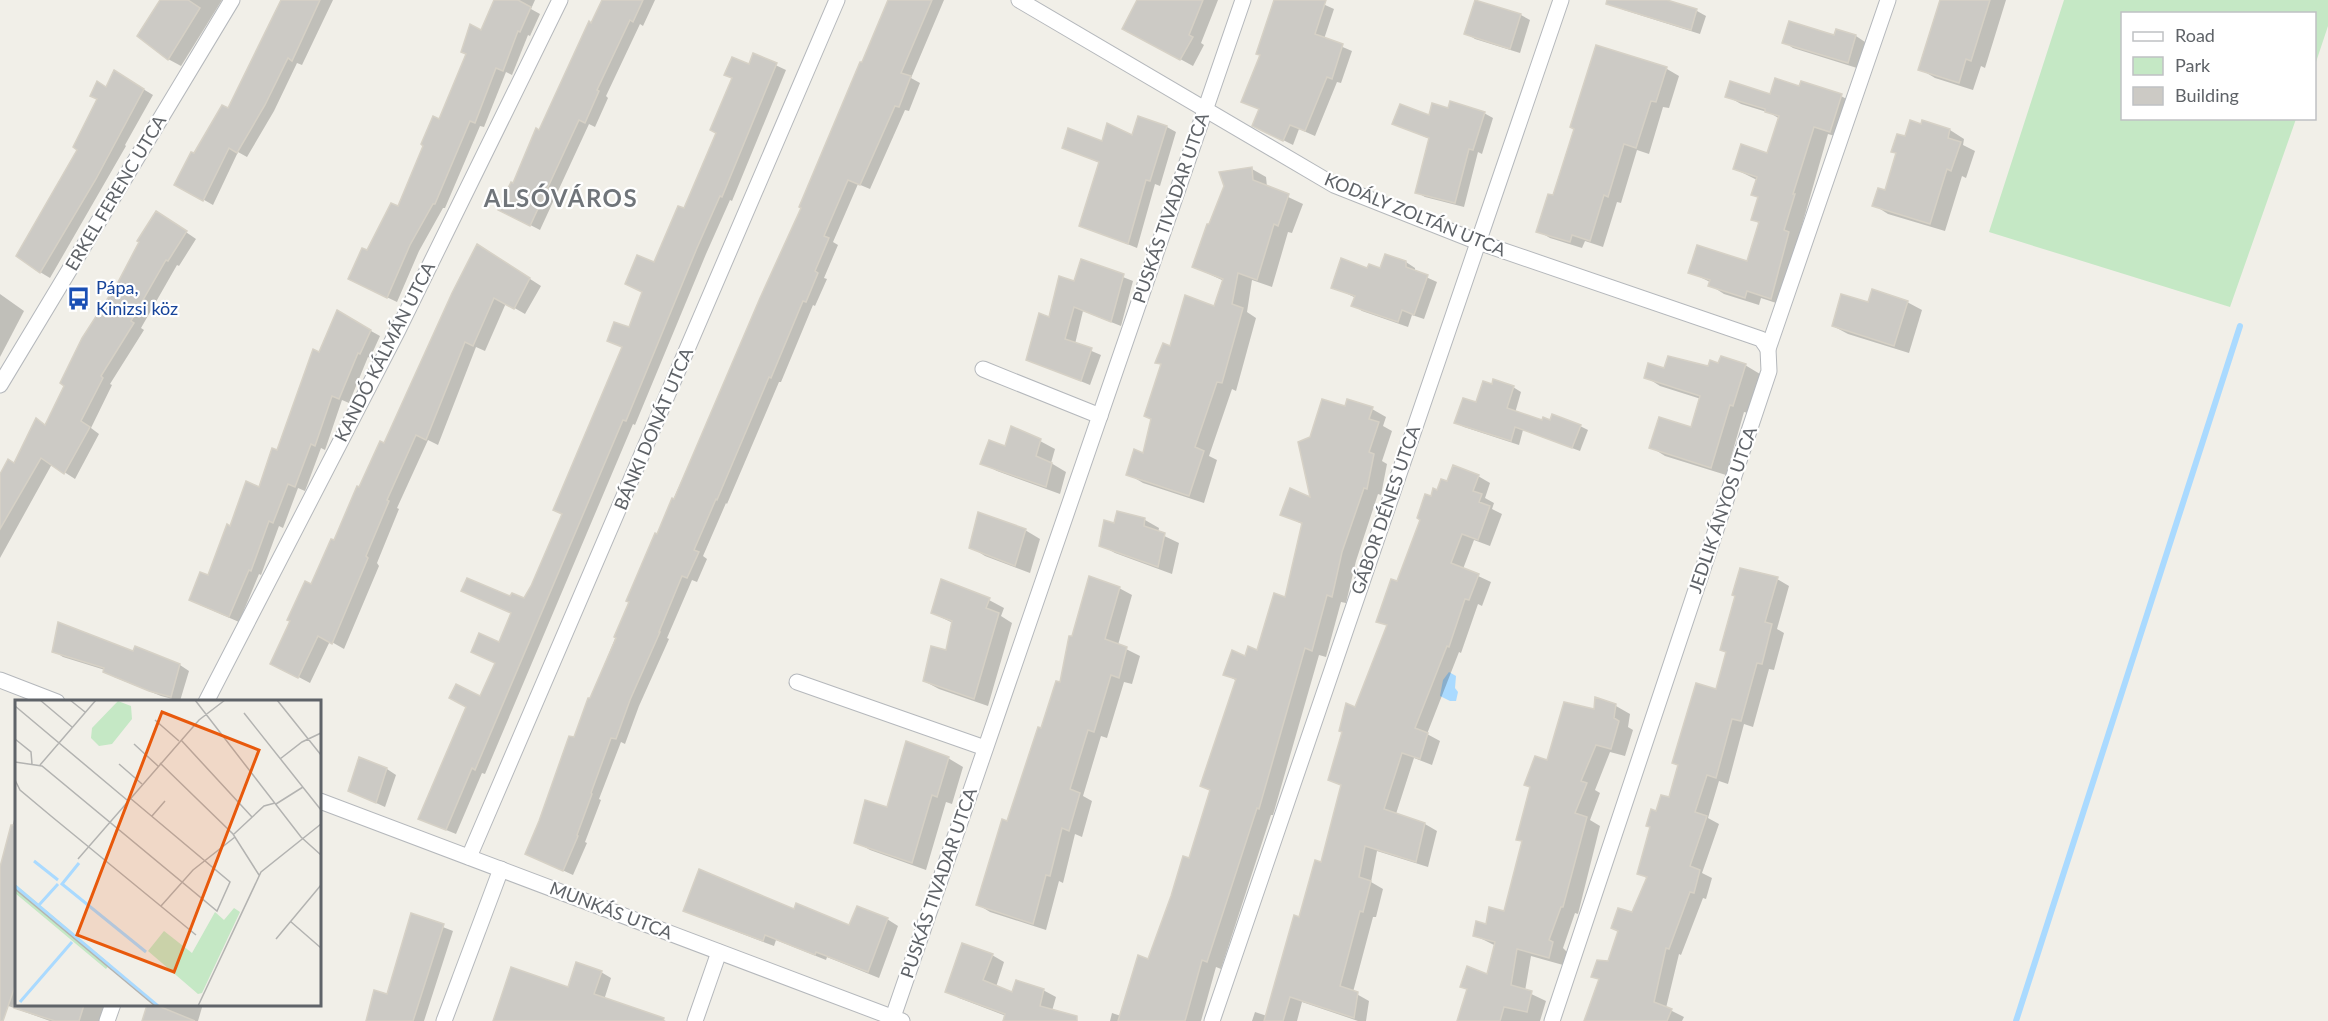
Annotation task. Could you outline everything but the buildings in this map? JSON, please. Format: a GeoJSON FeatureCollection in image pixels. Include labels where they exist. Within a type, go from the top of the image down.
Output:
{"type":"FeatureCollection","features":[{"type":"Feature","properties":{"kind":"street","name":"ERKEL FERENC UTCA"},"geometry":{"type":"LineString","coordinates":[[0,385],[232,0]]}},
{"type":"Feature","properties":{"kind":"street","name":"KANDÓ KÁLMÁN UTCA"},"geometry":{"type":"LineString","coordinates":[[207,700],[397,332],[560,0]]}},
{"type":"Feature","properties":{"kind":"street","name":"BÁNKI DONÁT UTCA"},"geometry":{"type":"LineString","coordinates":[[469,857],[837,0]]}},
{"type":"Feature","properties":{"kind":"street","name":"KODÁLY ZOLTÁN UTCA"},"geometry":{"type":"LineString","coordinates":[[1019,0],[1334,185],[1478,242],[1761,339],[1768,349]]}},
{"type":"Feature","properties":{"kind":"street","name":"PUSKÁS TIVADAR UTCA"},"geometry":{"type":"LineString","coordinates":[[897,1019],[985,748],[1243,0]]}},
{"type":"Feature","properties":{"kind":"street","name":"GÁBOR DÉNES UTCA"},"geometry":{"type":"LineString","coordinates":[[1212,1021],[1561,0]]}},
{"type":"Feature","properties":{"kind":"street","name":"JEDLIK ÁNYOS UTCA"},"geometry":{"type":"LineString","coordinates":[[1552,1021],[1770,371],[1768,349],[1888,0]]}},
{"type":"Feature","properties":{"kind":"street"},"geometry":{"type":"LineString","coordinates":[[982,369],[1100,416]]}},
{"type":"Feature","properties":{"kind":"street"},"geometry":{"type":"LineString","coordinates":[[0,680],[52,700]]}},
{"type":"Feature","properties":{"kind":"street"},"geometry":{"type":"LineString","coordinates":[[796,682],[985,748]]}},
{"type":"Feature","properties":{"kind":"street","name":"MUNKÁS UTCA"},"geometry":{"type":"LineString","coordinates":[[321,801],[897,1019]]}},
{"type":"Feature","properties":{"kind":"street"},"geometry":{"type":"LineString","coordinates":[[444,1021],[501,869]]}},
{"type":"Feature","properties":{"kind":"street"},"geometry":{"type":"LineString","coordinates":[[695,1021],[719,952]]}},
{"type":"Feature","properties":{"kind":"street"},"geometry":{"type":"LineString","coordinates":[[107,1021],[113,1006]]}},
{"type":"Feature","properties":{"kind":"green space"},"geometry":{"type":"Polygon","coordinates":[[[2064,0],[2328,0],[2328,26],[2316,62],[2316,12],[2121,12],[2121,120],[2296,120],[2230,307],[1989,232],[2064,0]]]}},
{"type":"Feature","properties":{"kind":"water"},"geometry":{"type":"Polygon","coordinates":[[[1449,672],[1456,676],[1455,688],[1458,692],[1456,701],[1440,696],[1443,680],[1449,672]]]}},
{"type":"Feature","properties":{"kind":"waterway"},"geometry":{"type":"LineString","coordinates":[[2016,1021],[2240,326]]}},
{"type":"Feature","properties":{"kind":"place","name":"Pápa, Kinizsi köz"},"geometry":{"type":"Point","coordinates":[78,298]}},
{"type":"Feature","properties":{"kind":"district","name":"ALSÓVÁROS"},"geometry":{"type":"Point","coordinates":[561,199]}}]}
